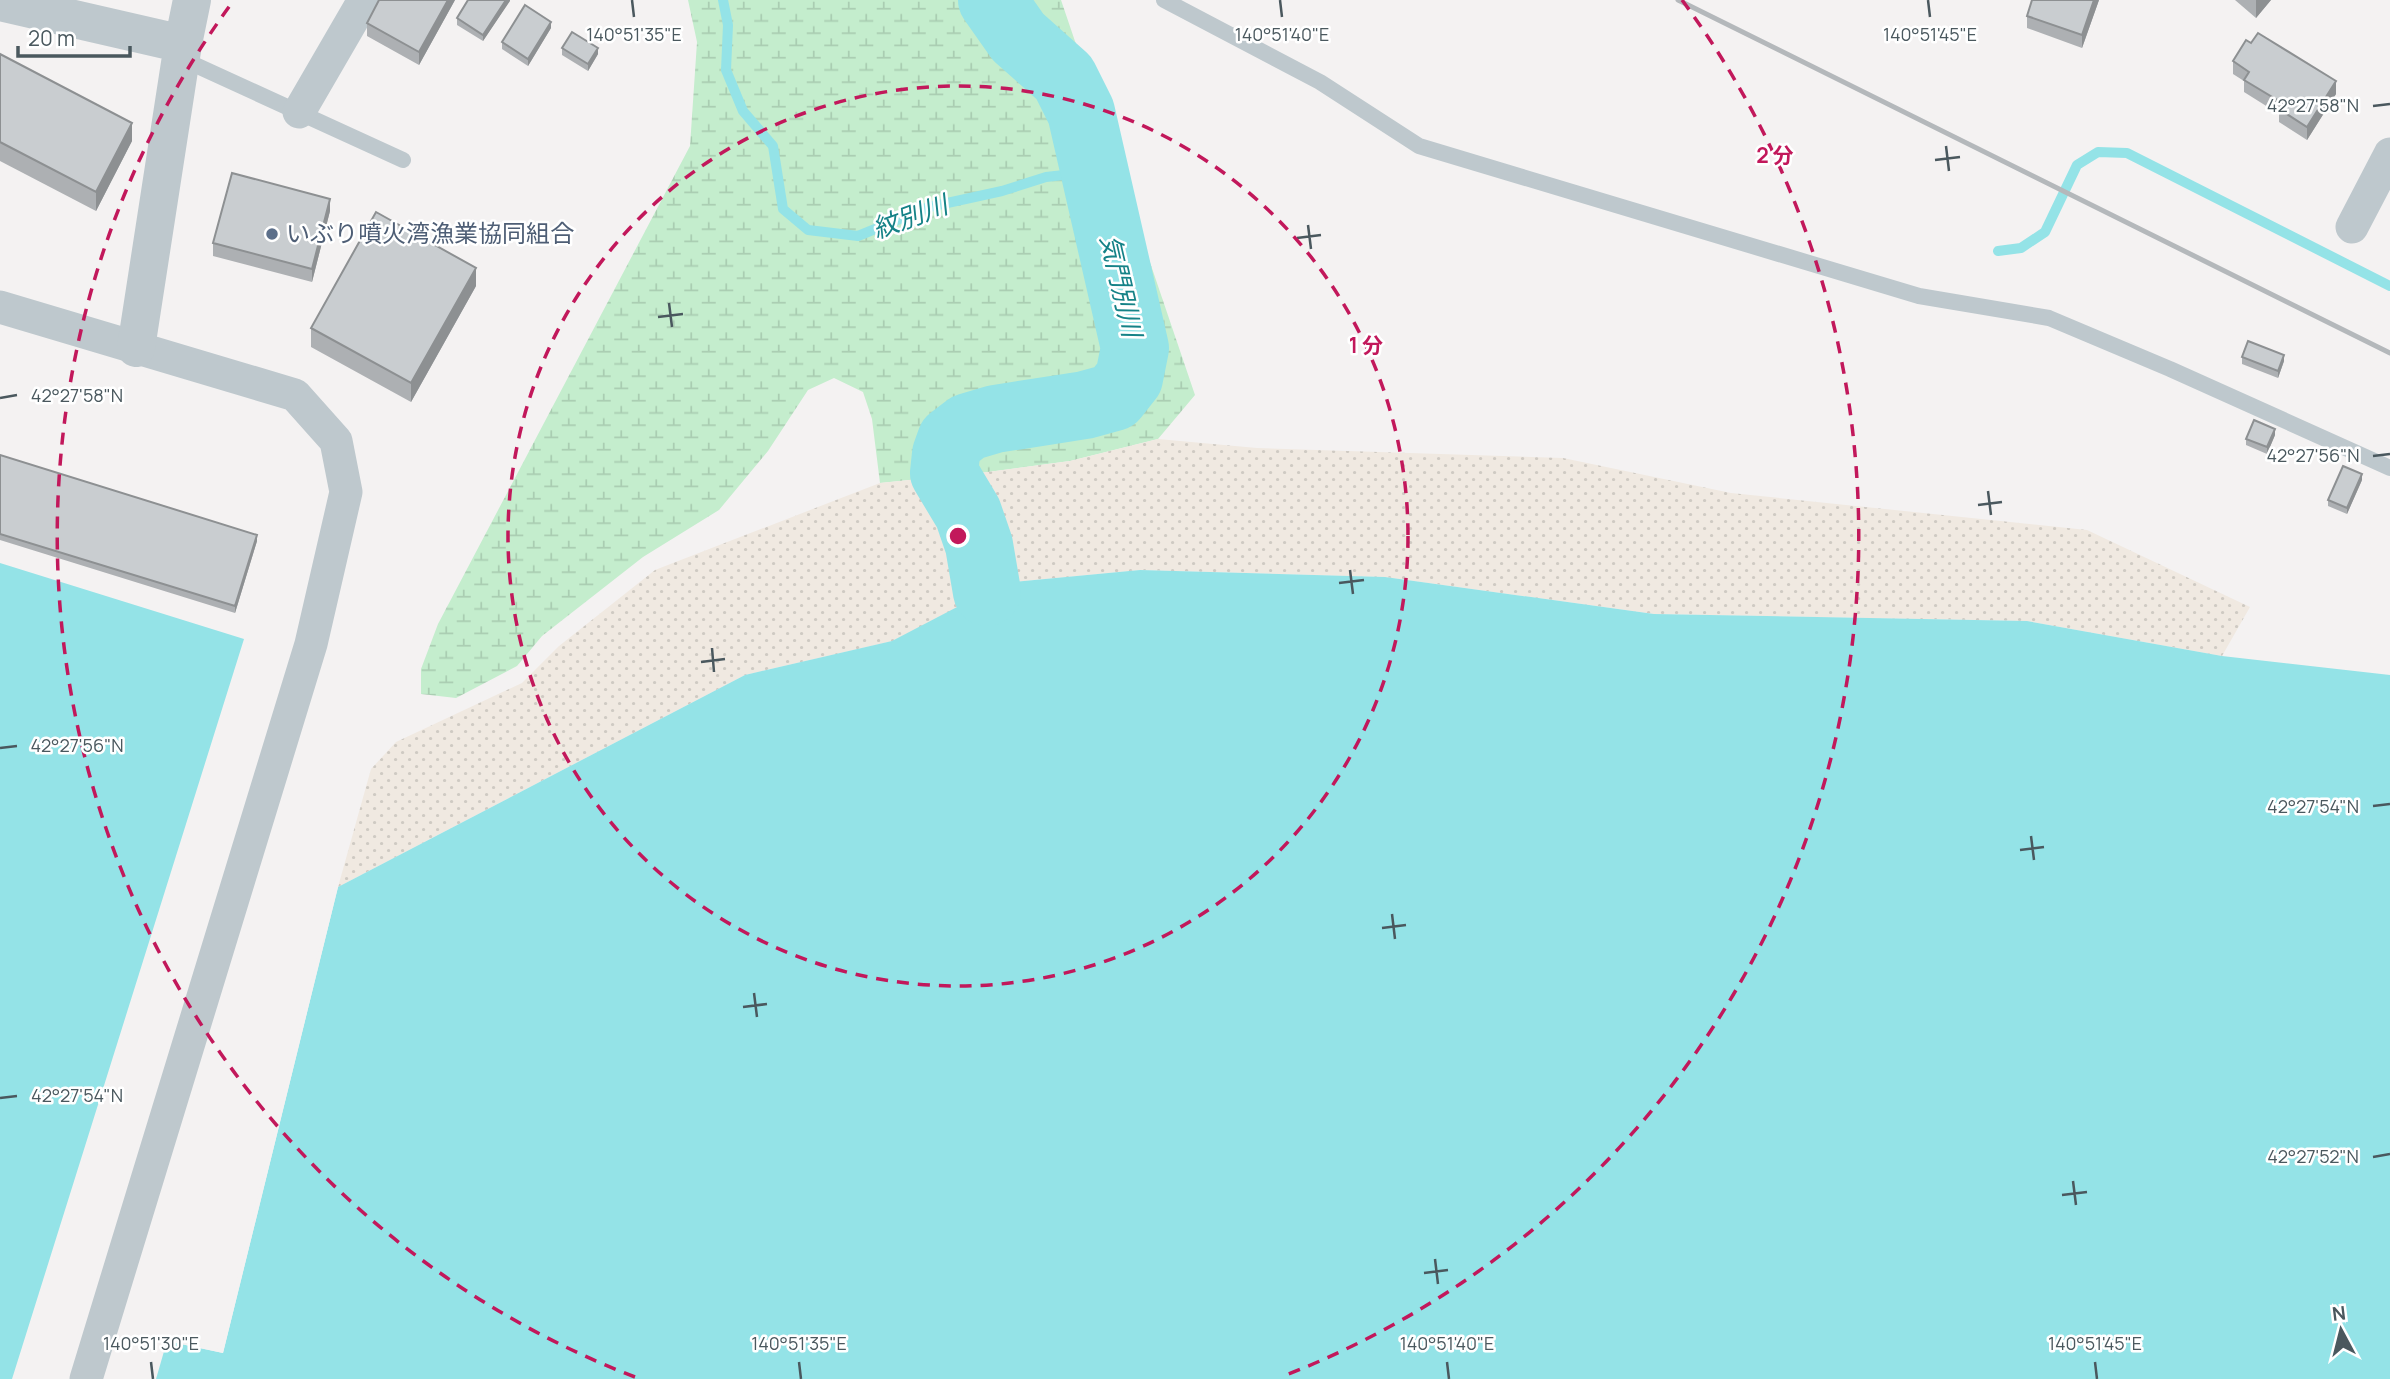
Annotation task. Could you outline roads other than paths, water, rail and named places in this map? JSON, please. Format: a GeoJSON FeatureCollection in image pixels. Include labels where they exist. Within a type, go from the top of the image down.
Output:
{"type":"FeatureCollection","features":[{"type":"Feature","properties":{"kind":"street"},"geometry":{"type":"LineString","coordinates":[[136,348],[192,0]]}},
{"type":"Feature","properties":{"kind":"street"},"geometry":{"type":"LineString","coordinates":[[299,112],[364,0]]}},
{"type":"Feature","properties":{"kind":"street"},"geometry":{"type":"LineString","coordinates":[[0,2],[182,51]]}},
{"type":"Feature","properties":{"kind":"street"},"geometry":{"type":"LineString","coordinates":[[2352,227],[2390,154]]}},
{"type":"Feature","properties":{"kind":"street"},"geometry":{"type":"LineString","coordinates":[[0,307],[295,395],[337,441],[346,492],[311,644],[86,1379]]}},
{"type":"Feature","properties":{"kind":"lane"},"geometry":{"type":"LineString","coordinates":[[1164,0],[1320,82],[1419,146],[1919,296],[2049,318],[2390,468]]}},
{"type":"Feature","properties":{"kind":"lane"},"geometry":{"type":"LineString","coordinates":[[182,51],[299,112],[403,160]]}},
{"type":"Feature","properties":{"kind":"water"},"geometry":{"type":"Polygon","coordinates":[[[0,563],[244,639],[12,1379],[0,1379],[0,563]]]}},
{"type":"Feature","properties":{"kind":"water"},"geometry":{"type":"Polygon","coordinates":[[[1140,570],[1385,577],[1654,614],[2027,621],[2222,656],[2390,675],[2390,1379],[156,1379],[167,1341],[223,1353],[338,887],[745,675],[892,641],[1003,583],[1140,570]]]}},
{"type":"Feature","properties":{"kind":"waterway","name":"紋別川"},"geometry":{"type":"LineString","coordinates":[[723,0],[728,25],[726,70],[743,111],[773,146],[783,209],[808,230],[858,236],[929,207],[1002,191],[1046,177],[1073,174],[1097,182]]}},
{"type":"Feature","properties":{"kind":"waterway","name":"気門別川"},"geometry":{"type":"LineString","coordinates":[[987,592],[979,545],[968,513],[944,473],[951,440],[968,427],[995,419],[1085,405],[1114,397],[1129,378],[1135,348],[1081,112],[1064,78],[1018,37],[992,0]]}},
{"type":"Feature","properties":{"kind":"waterway"},"geometry":{"type":"LineString","coordinates":[[1998,251],[2021,248],[2045,232],[2077,165],[2098,152],[2127,153],[2390,286]]}},
{"type":"Feature","properties":{"kind":"railway"},"geometry":{"type":"LineString","coordinates":[[1678,0],[2390,353]]}},
{"type":"Feature","properties":{"kind":"place","name":"いぶり噴火湾漁業協同組合"},"geometry":{"type":"Point","coordinates":[272,234]}}]}
